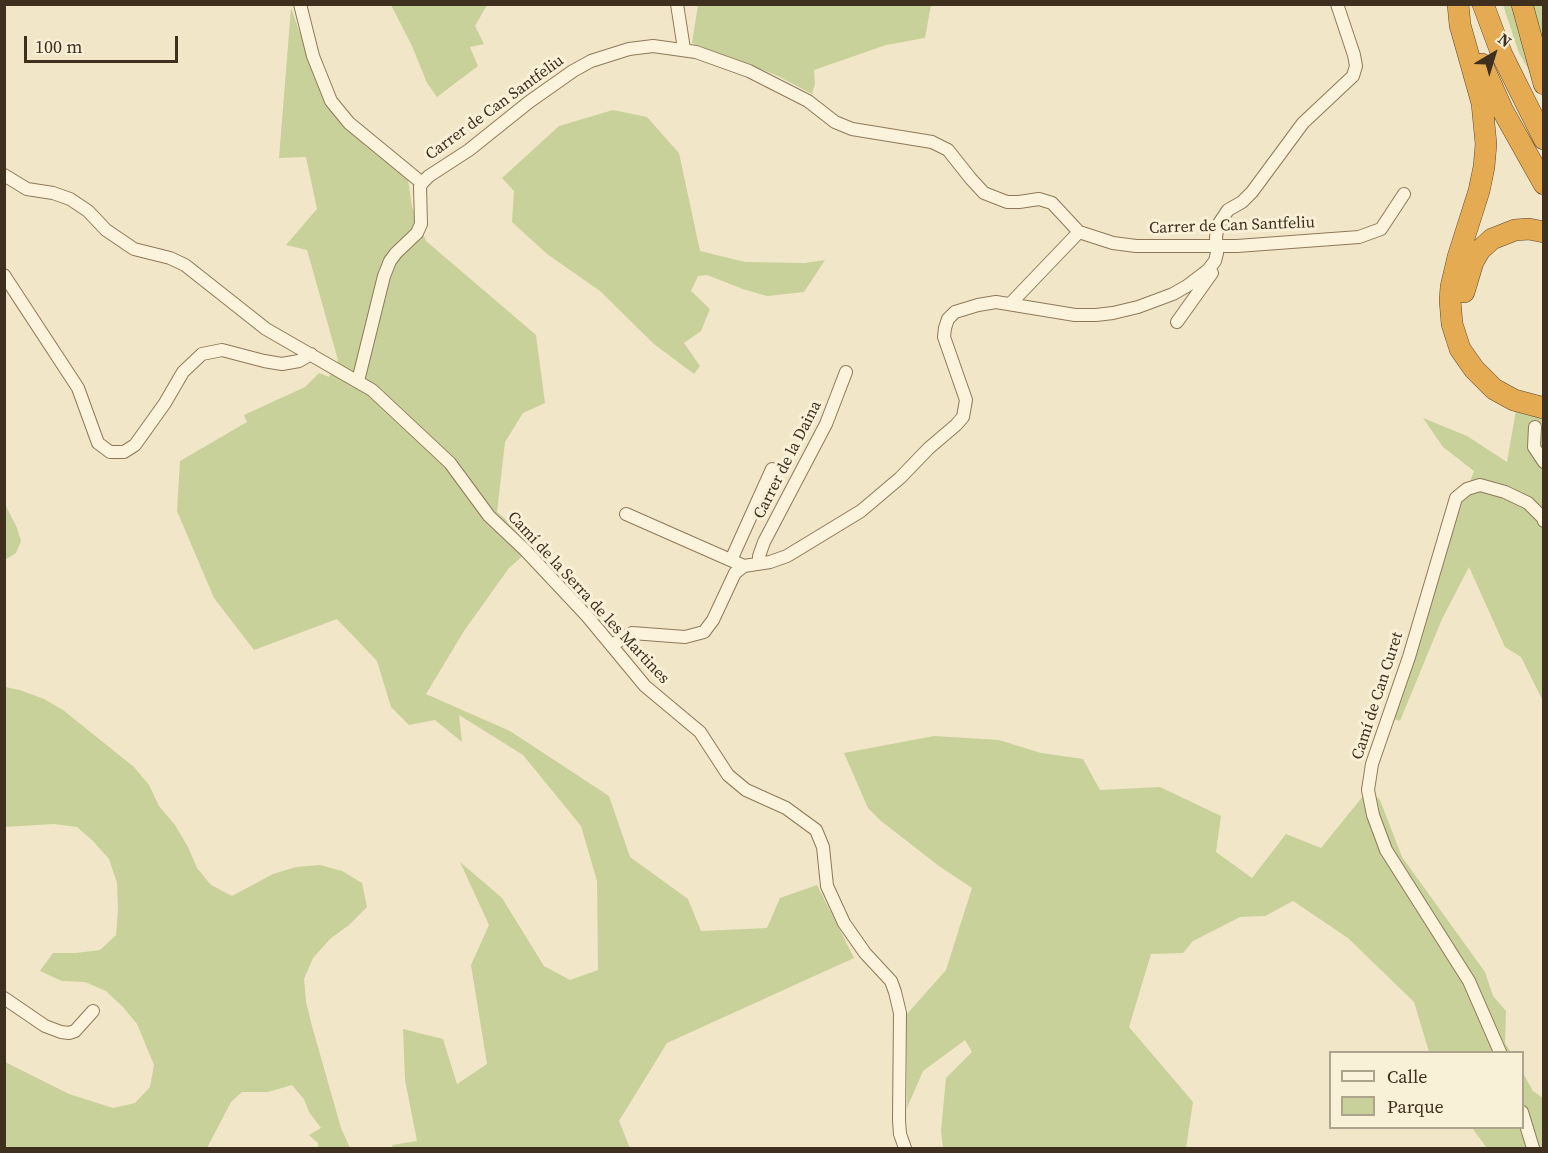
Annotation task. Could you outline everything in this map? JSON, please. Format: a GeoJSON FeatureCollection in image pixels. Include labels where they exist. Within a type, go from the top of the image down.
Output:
{"type":"FeatureCollection","features":[{"type":"Feature","properties":{"kind":"highway"},"geometry":{"type":"LineString","coordinates":[[1460,4],[1474,46],[1503,111],[1544,184]]}},
{"type":"Feature","properties":{"kind":"highway"},"geometry":{"type":"LineString","coordinates":[[1460,4],[1460,25],[1482,103],[1486,144],[1483,176],[1451,287],[1452,324],[1460,349],[1470,364],[1494,388],[1539,418]]}},
{"type":"Feature","properties":{"kind":"highway"},"geometry":{"type":"LineString","coordinates":[[1483,4],[1502,55],[1544,139]]}},
{"type":"Feature","properties":{"kind":"highway"},"geometry":{"type":"LineString","coordinates":[[1522,4],[1544,84]]}},
{"type":"Feature","properties":{"kind":"highway"},"geometry":{"type":"LineString","coordinates":[[1544,232],[1529,229],[1515,230],[1485,245],[1469,271],[1463,302],[1471,340],[1486,364],[1511,385],[1544,396]]}},
{"type":"Feature","properties":{"kind":"street"},"geometry":{"type":"LineString","coordinates":[[300,4],[313,56],[331,101],[349,123],[422,183]]}},
{"type":"Feature","properties":{"kind":"street"},"geometry":{"type":"LineString","coordinates":[[677,4],[684,49]]}},
{"type":"Feature","properties":{"kind":"street"},"geometry":{"type":"LineString","coordinates":[[1177,322],[1214,268],[1218,225],[1228,210],[1242,202],[1252,192],[1303,123],[1353,76],[1356,66],[1337,4]]}},
{"type":"Feature","properties":{"kind":"street","name":"Carrer de Can Santfeliu"},"geometry":{"type":"LineString","coordinates":[[358,381],[384,276],[390,261],[417,233],[421,224],[420,186],[422,183],[429,176],[470,150],[528,102],[573,70],[591,61],[629,49],[652,46],[696,52],[749,71],[808,101],[835,122],[852,129],[932,142],[942,146],[948,150],[984,193],[1006,202],[1039,199],[1052,203],[1079,232],[1113,243],[1136,246],[1263,244],[1359,237],[1381,229],[1404,194]]}},
{"type":"Feature","properties":{"kind":"street","name":"Camí de la Serra de les Martines"},"geometry":{"type":"LineString","coordinates":[[4,175],[27,189],[62,195],[79,204],[106,230],[134,249],[170,258],[185,265],[212,284],[254,320],[372,390],[450,463],[489,516],[534,559],[612,645],[627,667],[645,686],[700,732],[723,768],[738,785],[786,808],[816,830],[823,847],[827,886],[844,923],[865,953],[891,981],[895,992],[900,1012],[899,1120],[900,1134],[905,1149]]}},
{"type":"Feature","properties":{"kind":"street"},"geometry":{"type":"LineString","coordinates":[[1011,303],[1079,232]]}},
{"type":"Feature","properties":{"kind":"street"},"geometry":{"type":"LineString","coordinates":[[612,645],[632,633],[685,637],[704,632],[713,620],[735,573],[744,566],[787,556],[861,511],[956,425],[963,417],[966,400],[944,337],[948,319],[955,312],[996,302],[1075,315],[1113,313],[1138,307],[1173,294],[1199,278],[1215,261]]}},
{"type":"Feature","properties":{"kind":"street"},"geometry":{"type":"LineString","coordinates":[[4,275],[78,388],[98,443],[111,452],[124,452],[135,445],[165,403],[183,372],[202,354],[222,350],[264,362],[282,364],[299,362],[310,354]]}},
{"type":"Feature","properties":{"kind":"street","name":"Carrer de la Daina"},"geometry":{"type":"LineString","coordinates":[[759,563],[764,542],[826,424],[846,372]]}},
{"type":"Feature","properties":{"kind":"street"},"geometry":{"type":"LineString","coordinates":[[1539,418],[1534,447],[1544,462]]}},
{"type":"Feature","properties":{"kind":"street"},"geometry":{"type":"LineString","coordinates":[[731,560],[772,469]]}},
{"type":"Feature","properties":{"kind":"street","name":"Camí de Can Curet"},"geometry":{"type":"LineString","coordinates":[[1499,1051],[1469,981],[1386,850],[1373,815],[1368,790],[1372,764],[1409,657],[1456,498],[1467,489],[1480,485],[1505,492],[1528,504],[1544,521]]}},
{"type":"Feature","properties":{"kind":"street"},"geometry":{"type":"LineString","coordinates":[[626,514],[744,566]]}},
{"type":"Feature","properties":{"kind":"street"},"geometry":{"type":"LineString","coordinates":[[4,998],[45,1026],[61,1032],[69,1033],[75,1030],[93,1011]]}},
{"type":"Feature","properties":{"kind":"street"},"geometry":{"type":"LineString","coordinates":[[1524,1119],[1533,1149]]}},
{"type":"Feature","properties":{"kind":"green space"},"geometry":{"type":"Polygon","coordinates":[[[391,5],[487,5],[475,26],[484,44],[470,47],[478,66],[437,97],[427,83],[412,46],[391,5]]]}},
{"type":"Feature","properties":{"kind":"green space"},"geometry":{"type":"Polygon","coordinates":[[[698,5],[931,5],[925,38],[886,45],[814,70],[815,84],[812,94],[776,75],[692,43],[698,5]]]}},
{"type":"Feature","properties":{"kind":"green space"},"geometry":{"type":"Polygon","coordinates":[[[1503,5],[1543,5],[1543,94],[1519,53],[1503,5]]]}},
{"type":"Feature","properties":{"kind":"green space"},"geometry":{"type":"Polygon","coordinates":[[[291,8],[323,98],[367,147],[408,180],[412,207],[426,241],[536,335],[545,403],[523,413],[505,442],[497,512],[535,545],[509,568],[464,631],[426,694],[510,731],[609,796],[630,857],[688,899],[701,931],[767,928],[780,898],[817,885],[854,958],[667,1043],[619,1121],[630,1148],[393,1148],[392,1145],[417,1141],[405,1080],[403,1029],[443,1039],[457,1084],[487,1064],[471,965],[489,925],[460,862],[502,898],[544,966],[570,980],[598,970],[597,881],[581,826],[523,755],[459,715],[462,742],[435,720],[409,725],[391,707],[377,661],[337,619],[254,650],[214,598],[177,511],[180,461],[247,422],[244,415],[305,387],[319,373],[329,377],[338,360],[307,250],[286,245],[317,209],[306,157],[279,158],[291,8]]]}},
{"type":"Feature","properties":{"kind":"green space"},"geometry":{"type":"Polygon","coordinates":[[[613,110],[647,117],[679,153],[700,251],[745,262],[805,263],[825,260],[804,292],[767,296],[707,275],[698,276],[691,291],[710,309],[701,331],[684,343],[700,366],[694,374],[654,344],[600,291],[547,254],[512,222],[514,191],[502,178],[559,126],[613,110]]]}},
{"type":"Feature","properties":{"kind":"green space"},"geometry":{"type":"Polygon","coordinates":[[[1516,410],[1543,416],[1543,701],[1521,657],[1505,647],[1469,567],[1442,619],[1400,721],[1388,717],[1406,651],[1474,471],[1443,447],[1423,418],[1467,436],[1507,462],[1516,410]]]}},
{"type":"Feature","properties":{"kind":"green space"},"geometry":{"type":"Polygon","coordinates":[[[5,504],[21,541],[16,553],[5,560],[5,504]]]}},
{"type":"Feature","properties":{"kind":"green space"},"geometry":{"type":"Polygon","coordinates":[[[5,687],[44,699],[63,710],[134,767],[149,785],[159,806],[175,825],[188,847],[197,868],[211,885],[232,896],[273,874],[296,867],[320,865],[342,871],[362,883],[367,907],[349,925],[330,939],[313,958],[304,979],[306,1002],[312,1026],[341,1128],[350,1148],[318,1148],[318,1143],[309,1135],[321,1128],[309,1112],[304,1099],[292,1085],[268,1092],[242,1092],[231,1102],[207,1148],[5,1148],[5,1062],[69,1094],[113,1108],[135,1103],[150,1087],[154,1065],[137,1024],[106,991],[85,982],[62,981],[40,971],[53,953],[100,950],[116,935],[117,883],[109,859],[77,827],[54,824],[5,827],[5,687]]]}},
{"type":"Feature","properties":{"kind":"green space"},"geometry":{"type":"Polygon","coordinates":[[[934,736],[999,740],[1041,753],[1083,759],[1100,790],[1160,787],[1221,816],[1216,852],[1252,878],[1286,834],[1321,848],[1368,790],[1380,800],[1402,857],[1485,972],[1493,996],[1506,1011],[1505,1043],[1510,1051],[1429,1051],[1414,1002],[1348,938],[1293,901],[1265,916],[1240,917],[1193,941],[1183,953],[1151,954],[1129,1027],[1193,1102],[1186,1148],[943,1148],[941,1131],[946,1078],[972,1052],[965,1040],[923,1071],[907,1108],[907,1014],[946,970],[972,888],[939,866],[881,821],[868,808],[844,753],[934,736]]]}},
{"type":"Feature","properties":{"kind":"green space"},"geometry":{"type":"Polygon","coordinates":[[[1524,1075],[1533,1091],[1543,1098],[1543,1148],[1487,1148],[1473,1129],[1524,1129],[1524,1075]]]}}]}
